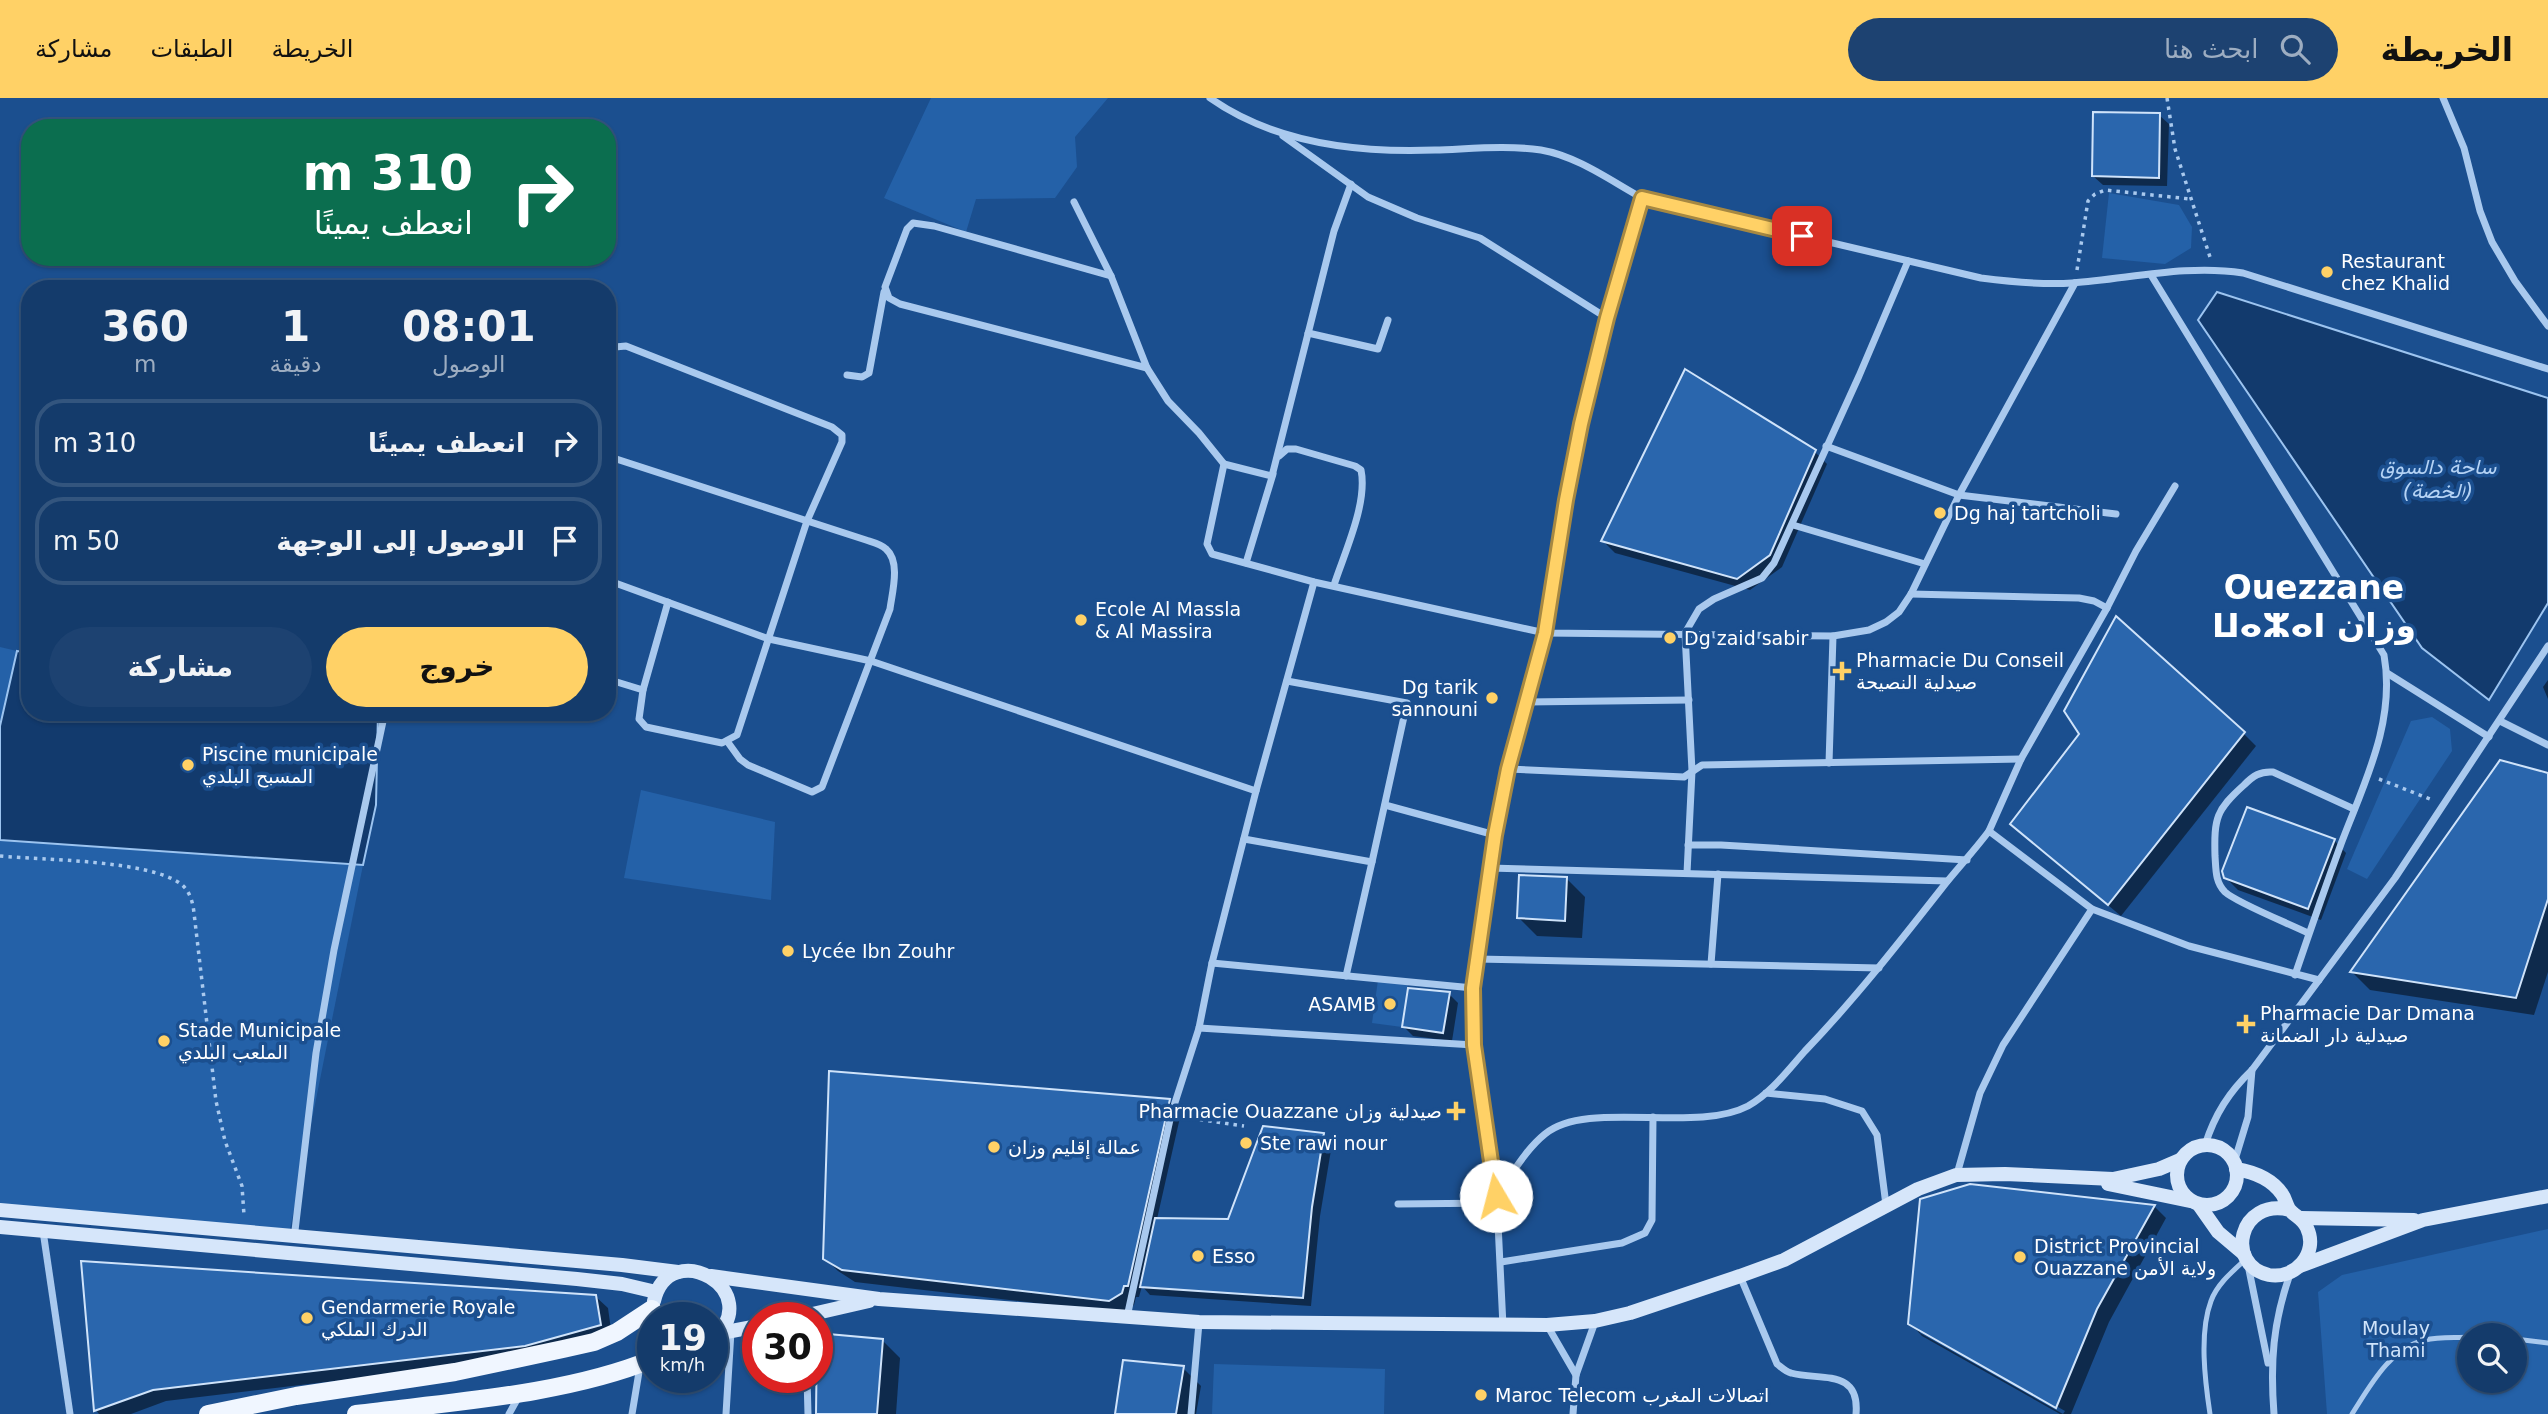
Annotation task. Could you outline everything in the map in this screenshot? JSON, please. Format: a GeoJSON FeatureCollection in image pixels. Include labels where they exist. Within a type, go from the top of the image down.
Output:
{"type":"FeatureCollection","features":[{"type":"Feature","properties":{"kind":"main road"},"geometry":{"type":"LineString","coordinates":[[0,1210],[700,1272],[711,1276],[879,1299],[1199,1322],[1503,1326],[1595,1321],[1630,1313],[1784,1260],[1917,1189],[1956,1175],[2005,1174],[2090,1180],[2194,1203],[2211,1205],[2223,1201],[2232,1192],[2236,1181],[2235,1166],[2227,1153],[2217,1147],[2205,1145],[2187,1152],[2180,1160],[2176,1171],[2182,1193],[2194,1203],[2218,1232],[2255,1268],[2278,1276],[2423,1220],[2548,1196]]}},
{"type":"Feature","properties":{"kind":"main road"},"geometry":{"type":"LineString","coordinates":[[2090,1180],[2136,1176],[2180,1160]]}},
{"type":"Feature","properties":{"kind":"main road"},"geometry":{"type":"LineString","coordinates":[[2235,1166],[2254,1172],[2269,1181],[2308,1229],[2311,1243],[2307,1256],[2295,1270]]}},
{"type":"Feature","properties":{"kind":"main road"},"geometry":{"type":"LineString","coordinates":[[2245,1256],[2243,1231],[2249,1221],[2267,1209],[2279,1207],[2295,1214],[2423,1220]]}},
{"type":"Feature","properties":{"kind":"main road"},"geometry":{"type":"LineString","coordinates":[[0,1227],[622,1284],[648,1302]]}},
{"type":"Feature","properties":{"kind":"main road"},"geometry":{"type":"LineString","coordinates":[[656,1302],[665,1280],[678,1272]]}},
{"type":"Feature","properties":{"kind":"main road"},"geometry":{"type":"LineString","coordinates":[[711,1276],[720,1284],[728,1302]]}},
{"type":"Feature","properties":{"kind":"main road"},"geometry":{"type":"LineString","coordinates":[[833,1309],[879,1299]]}},
{"type":"Feature","properties":{"kind":"main road"},"geometry":{"type":"LineString","coordinates":[[208,1414],[296,1396],[456,1372],[573,1346],[617,1332],[637,1318]]}},
{"type":"Feature","properties":{"kind":"main road"},"geometry":{"type":"LineString","coordinates":[[356,1414],[521,1393],[599,1377],[637,1365]]}},
{"type":"Feature","properties":{"kind":"street"},"geometry":{"type":"LineString","coordinates":[[1210,98],[1278,132],[1368,197],[1393,209],[1480,238],[1607,318]]}},
{"type":"Feature","properties":{"kind":"street"},"geometry":{"type":"LineString","coordinates":[[2443,98],[2464,148],[2480,211],[2492,242],[2515,281],[2548,327]]}},
{"type":"Feature","properties":{"kind":"street"},"geometry":{"type":"LineString","coordinates":[[1278,132],[1346,148],[1405,151],[1519,148],[1543,150],[1569,159],[1642,198],[1981,278],[2043,284],[2214,269],[2243,273],[2548,369]]}},
{"type":"Feature","properties":{"kind":"street"},"geometry":{"type":"LineString","coordinates":[[1246,563],[1272,476],[1334,231],[1351,184]]}},
{"type":"Feature","properties":{"kind":"street"},"geometry":{"type":"LineString","coordinates":[[1503,1326],[1497,1200],[1474,1045],[1473,988],[1489,869],[1508,769],[1545,633],[1569,487],[1607,318],[1642,198]]}},
{"type":"Feature","properties":{"kind":"street"},"geometry":{"type":"LineString","coordinates":[[1074,202],[1111,276],[1147,368],[1168,401],[1224,464],[1272,476]]}},
{"type":"Feature","properties":{"kind":"street"},"geometry":{"type":"LineString","coordinates":[[847,375],[862,377],[869,373],[885,287],[907,229],[913,223],[934,226],[1111,276]]}},
{"type":"Feature","properties":{"kind":"street"},"geometry":{"type":"LineString","coordinates":[[1687,873],[1692,771],[1685,633],[1699,609],[1713,599],[1762,578],[1774,563],[1908,261]]}},
{"type":"Feature","properties":{"kind":"street"},"geometry":{"type":"LineString","coordinates":[[2151,275],[2384,655],[2387,673],[2385,719],[2369,775],[2308,933],[2295,975]]}},
{"type":"Feature","properties":{"kind":"street"},"geometry":{"type":"LineString","coordinates":[[1224,464],[1207,544],[1212,554],[1314,582],[1545,633],[1833,636],[1861,632],[1886,622],[1899,611],[1911,594],[1959,495],[2075,283]]}},
{"type":"Feature","properties":{"kind":"street"},"geometry":{"type":"LineString","coordinates":[[885,287],[889,298],[900,304],[1147,368]]}},
{"type":"Feature","properties":{"kind":"street"},"geometry":{"type":"LineString","coordinates":[[1308,333],[1378,349],[1388,320]]}},
{"type":"Feature","properties":{"kind":"street"},"geometry":{"type":"LineString","coordinates":[[616,346],[626,346],[838,431],[842,435],[842,442],[807,521],[740,729],[737,735],[727,741],[715,742],[646,727],[639,719],[643,690],[668,602]]}},
{"type":"Feature","properties":{"kind":"street"},"geometry":{"type":"LineString","coordinates":[[1826,446],[1959,495],[2116,514]]}},
{"type":"Feature","properties":{"kind":"street"},"geometry":{"type":"LineString","coordinates":[[1272,476],[1281,452],[1291,448],[1355,466],[1361,471],[1363,481],[1359,508],[1334,585]]}},
{"type":"Feature","properties":{"kind":"street"},"geometry":{"type":"LineString","coordinates":[[616,459],[877,544],[886,549],[892,557],[890,609],[822,787],[812,792],[748,765],[727,741]]}},
{"type":"Feature","properties":{"kind":"street"},"geometry":{"type":"LineString","coordinates":[[1497,1200],[1546,1132],[1559,1126],[1588,1120],[1720,1115],[1749,1105],[1766,1094],[1831,1025],[1989,831],[2021,759],[2175,486]]}},
{"type":"Feature","properties":{"kind":"street"},"geometry":{"type":"LineString","coordinates":[[1793,525],[1925,564]]}},
{"type":"Feature","properties":{"kind":"street"},"geometry":{"type":"LineString","coordinates":[[1127,1317],[1171,1115],[1199,1028],[1212,963],[1256,791],[1314,582]]}},
{"type":"Feature","properties":{"kind":"street"},"geometry":{"type":"LineString","coordinates":[[616,583],[769,639],[871,661],[1256,791]]}},
{"type":"Feature","properties":{"kind":"street"},"geometry":{"type":"LineString","coordinates":[[1911,594],[2079,598],[2094,601],[2107,608]]}},
{"type":"Feature","properties":{"kind":"street"},"geometry":{"type":"LineString","coordinates":[[1829,763],[1833,636]]}},
{"type":"Feature","properties":{"kind":"street"},"geometry":{"type":"LineString","coordinates":[[2205,1145],[2211,1124],[2222,1103],[2252,1070],[2395,878],[2548,646]]}},
{"type":"Feature","properties":{"kind":"street"},"geometry":{"type":"LineString","coordinates":[[2387,673],[2490,737]]}},
{"type":"Feature","properties":{"kind":"street"},"geometry":{"type":"LineString","coordinates":[[1287,681],[1407,703],[1346,976]]}},
{"type":"Feature","properties":{"kind":"street"},"geometry":{"type":"LineString","coordinates":[[616,682],[643,690]]}},
{"type":"Feature","properties":{"kind":"street"},"geometry":{"type":"LineString","coordinates":[[1526,702],[1689,700]]}},
{"type":"Feature","properties":{"kind":"street"},"geometry":{"type":"LineString","coordinates":[[292,1254],[316,1053],[334,950],[383,721]]}},
{"type":"Feature","properties":{"kind":"street"},"geometry":{"type":"LineString","coordinates":[[2500,721],[2548,745]]}},
{"type":"Feature","properties":{"kind":"street"},"geometry":{"type":"LineString","coordinates":[[1508,769],[1684,776],[1702,765],[2021,759]]}},
{"type":"Feature","properties":{"kind":"street"},"geometry":{"type":"LineString","coordinates":[[2308,933],[2231,896],[2220,886],[2216,876],[2215,838],[2220,810],[2224,802],[2255,775],[2264,771],[2273,772],[2354,810]]}},
{"type":"Feature","properties":{"kind":"street"},"geometry":{"type":"LineString","coordinates":[[1385,805],[1495,835]]}},
{"type":"Feature","properties":{"kind":"street"},"geometry":{"type":"LineString","coordinates":[[1989,831],[2091,909],[2189,946],[2319,980]]}},
{"type":"Feature","properties":{"kind":"street"},"geometry":{"type":"LineString","coordinates":[[1244,839],[1372,862]]}},
{"type":"Feature","properties":{"kind":"street"},"geometry":{"type":"LineString","coordinates":[[1688,845],[1967,860]]}},
{"type":"Feature","properties":{"kind":"street"},"geometry":{"type":"LineString","coordinates":[[1489,869],[1947,881]]}},
{"type":"Feature","properties":{"kind":"street"},"geometry":{"type":"LineString","coordinates":[[1711,964],[1717,874]]}},
{"type":"Feature","properties":{"kind":"street"},"geometry":{"type":"LineString","coordinates":[[1956,1175],[1980,1093],[2003,1045],[2091,909]]}},
{"type":"Feature","properties":{"kind":"street"},"geometry":{"type":"LineString","coordinates":[[1477,959],[1879,968]]}},
{"type":"Feature","properties":{"kind":"street"},"geometry":{"type":"LineString","coordinates":[[1212,963],[1473,988]]}},
{"type":"Feature","properties":{"kind":"street"},"geometry":{"type":"LineString","coordinates":[[1199,1028],[1474,1045]]}},
{"type":"Feature","properties":{"kind":"street"},"geometry":{"type":"LineString","coordinates":[[2235,1166],[2248,1117],[2252,1070]]}},
{"type":"Feature","properties":{"kind":"street"},"geometry":{"type":"LineString","coordinates":[[1766,1094],[1825,1100],[1862,1111],[1877,1135],[1886,1205]]}},
{"type":"Feature","properties":{"kind":"street"},"geometry":{"type":"LineString","coordinates":[[1501,1262],[1622,1243],[1645,1233],[1652,1220],[1653,1117]]}},
{"type":"Feature","properties":{"kind":"street"},"geometry":{"type":"LineString","coordinates":[[1398,1204],[1497,1200]]}},
{"type":"Feature","properties":{"kind":"street"},"geometry":{"type":"LineString","coordinates":[[43,1231],[70,1414]]}},
{"type":"Feature","properties":{"kind":"street"},"geometry":{"type":"LineString","coordinates":[[2245,1256],[2271,1377],[2274,1414]]}},
{"type":"Feature","properties":{"kind":"street"},"geometry":{"type":"LineString","coordinates":[[2271,1377],[2275,1324],[2295,1270]]}},
{"type":"Feature","properties":{"kind":"street"},"geometry":{"type":"LineString","coordinates":[[1740,1276],[1777,1364],[1789,1373],[1841,1381],[1850,1387],[1855,1398],[1856,1414]]}},
{"type":"Feature","properties":{"kind":"street"},"geometry":{"type":"LineString","coordinates":[[1573,1414],[1576,1375],[1595,1321]]}},
{"type":"Feature","properties":{"kind":"street"},"geometry":{"type":"LineString","coordinates":[[1191,1414],[1199,1322]]}},
{"type":"Feature","properties":{"kind":"street"},"geometry":{"type":"LineString","coordinates":[[1547,1325],[1576,1375]]}},
{"type":"Feature","properties":{"kind":"street"},"geometry":{"type":"LineString","coordinates":[[509,1414],[521,1393]]}},
{"type":"Feature","properties":{"kind":"street"},"geometry":{"type":"LineString","coordinates":[[632,1414],[638,1393]]}},
{"type":"Feature","properties":{"kind":"street"},"geometry":{"type":"LineString","coordinates":[[725,1393],[726,1414]]}},
{"type":"Feature","properties":{"kind":"street"},"geometry":{"type":"LineString","coordinates":[[807,1393],[808,1414]]}},
{"type":"Feature","properties":{"kind":"lane"},"geometry":{"type":"LineString","coordinates":[[2210,1414],[2205,1375],[2206,1324],[2211,1300],[2245,1256]]}},
{"type":"Feature","properties":{"kind":"lane"},"geometry":{"type":"LineString","coordinates":[[2352,1414],[2372,1384],[2399,1352],[2423,1340],[2457,1338]]}},
{"type":"Feature","properties":{"kind":"lane"},"geometry":{"type":"LineString","coordinates":[[2527,1340],[2548,1343]]}},
{"type":"Feature","properties":{"kind":"path"},"geometry":{"type":"LineString","coordinates":[[2167,98],[2175,149],[2214,269]]}},
{"type":"Feature","properties":{"kind":"path"},"geometry":{"type":"LineString","coordinates":[[2075,283],[2088,201],[2095,194],[2105,190],[2190,199]]}},
{"type":"Feature","properties":{"kind":"path"},"geometry":{"type":"LineString","coordinates":[[2369,775],[2445,805]]}},
{"type":"Feature","properties":{"kind":"path"},"geometry":{"type":"LineString","coordinates":[[0,856],[127,867],[160,873],[182,885],[188,892],[194,913],[216,1101],[225,1141],[242,1186],[245,1231]]}},
{"type":"Feature","properties":{"kind":"path"},"geometry":{"type":"LineString","coordinates":[[1171,1115],[1244,1125]]}},
{"type":"Feature","properties":{"kind":"green space"},"geometry":{"type":"Polygon","coordinates":[[[931,98],[1108,98],[1075,137],[1077,167],[1055,198],[976,199],[966,232],[884,198],[931,98]]]}},
{"type":"Feature","properties":{"kind":"green space"},"geometry":{"type":"Polygon","coordinates":[[[2109,193],[2179,205],[2192,227],[2191,248],[2165,264],[2102,258],[2109,193]]]}},
{"type":"Feature","properties":{"kind":"green space"},"geometry":{"type":"Polygon","coordinates":[[[0,647],[17,651],[0,726],[0,647]]]}},
{"type":"Feature","properties":{"kind":"green space"},"geometry":{"type":"Polygon","coordinates":[[[2432,717],[2450,729],[2452,751],[2367,879],[2347,869],[2411,721],[2432,717]]]}},
{"type":"Feature","properties":{"kind":"green space"},"geometry":{"type":"Polygon","coordinates":[[[641,790],[775,822],[771,900],[624,878],[641,790]]]}},
{"type":"Feature","properties":{"kind":"green space","name":"Stade Municipale الملعب البلدي"},"geometry":{"type":"Polygon","coordinates":[[[0,840],[363,865],[288,1239],[0,1217],[0,840]]]}},
{"type":"Feature","properties":{"kind":"green space","name":"ASAMB"},"geometry":{"type":"Polygon","coordinates":[[[1378,980],[1408,984],[1402,1027],[1372,1023],[1378,980]]]}},
{"type":"Feature","properties":{"kind":"green space","name":"Moulay Thami"},"geometry":{"type":"Polygon","coordinates":[[[2548,1229],[2548,1414],[2327,1414],[2318,1292],[2342,1275],[2548,1229]]]}},
{"type":"Feature","properties":{"kind":"green space"},"geometry":{"type":"Polygon","coordinates":[[[1214,1364],[1385,1369],[1384,1414],[1212,1414],[1214,1364]]]}},
{"type":"Feature","properties":{"kind":"water","name":"ساحة دالسوق (الخصة)"},"geometry":{"type":"Polygon","coordinates":[[[2217,292],[2548,398],[2548,603],[2489,700],[2422,648],[2198,320],[2217,292]]]}},
{"type":"Feature","properties":{"kind":"water","name":"Piscine municipale المسبح البلدي"},"geometry":{"type":"Polygon","coordinates":[[[17,651],[21,652],[21,721],[378,721],[376,805],[363,865],[0,840],[0,726],[17,651]]]}},
{"type":"Feature","properties":{"kind":"building"},"geometry":{"type":"Polygon","coordinates":[[[2093,112],[2160,113],[2159,178],[2092,176],[2093,112]]]}},
{"type":"Feature","properties":{"kind":"building"},"geometry":{"type":"Polygon","coordinates":[[[1685,369],[1816,450],[1770,555],[1737,579],[1601,541],[1685,369]]]}},
{"type":"Feature","properties":{"kind":"building"},"geometry":{"type":"Polygon","coordinates":[[[2116,616],[2245,732],[2108,905],[2010,824],[2079,734],[2064,711],[2116,616]]]}},
{"type":"Feature","properties":{"kind":"building"},"geometry":{"type":"Polygon","coordinates":[[[2500,760],[2548,773],[2548,899],[2516,998],[2350,972],[2500,760]]]}},
{"type":"Feature","properties":{"kind":"building"},"geometry":{"type":"Polygon","coordinates":[[[2247,807],[2335,839],[2308,909],[2224,878],[2222,871],[2247,807]]]}},
{"type":"Feature","properties":{"kind":"building"},"geometry":{"type":"Polygon","coordinates":[[[1519,875],[1567,877],[1565,921],[1517,918],[1519,875]]]}},
{"type":"Feature","properties":{"kind":"building"},"geometry":{"type":"Polygon","coordinates":[[[1408,988],[1450,992],[1443,1033],[1402,1027],[1408,988]]]}},
{"type":"Feature","properties":{"kind":"building","name":"عمالة إقليم وزان"},"geometry":{"type":"Polygon","coordinates":[[[829,1071],[1170,1099],[1128,1286],[1124,1286],[1122,1293],[1109,1301],[842,1270],[823,1259],[829,1071]]]}},
{"type":"Feature","properties":{"kind":"building"},"geometry":{"type":"Polygon","coordinates":[[[1263,1126],[1324,1133],[1312,1207],[1303,1298],[1140,1287],[1155,1218],[1228,1219],[1263,1126]]]}},
{"type":"Feature","properties":{"kind":"building","name":"District Provincial Ouazzane ولاية الأمن"},"geometry":{"type":"Polygon","coordinates":[[[1970,1184],[2155,1205],[2097,1309],[2056,1408],[1908,1324],[1920,1199],[1970,1184]]]}},
{"type":"Feature","properties":{"kind":"building","name":"Gendarmerie Royale الدرك الملكي"},"geometry":{"type":"Polygon","coordinates":[[[81,1261],[596,1295],[601,1325],[525,1346],[153,1390],[94,1411],[81,1261]]]}},
{"type":"Feature","properties":{"kind":"building"},"geometry":{"type":"Polygon","coordinates":[[[833,1334],[883,1339],[877,1414],[816,1414],[816,1393],[833,1393],[833,1334]]]}},
{"type":"Feature","properties":{"kind":"building"},"geometry":{"type":"Polygon","coordinates":[[[1123,1360],[1184,1366],[1176,1414],[1115,1414],[1123,1360]]]}},
{"type":"Feature","properties":{"kind":"place","name":"Restaurant chez Khalid"},"geometry":{"type":"Point","coordinates":[2327,272]}},
{"type":"Feature","properties":{"kind":"place","name":"Dg haj tartcholi"},"geometry":{"type":"Point","coordinates":[1940,513]}},
{"type":"Feature","properties":{"kind":"place","name":"Ecole Al Massla & Al Massira"},"geometry":{"type":"Point","coordinates":[1081,620]}},
{"type":"Feature","properties":{"kind":"place","name":"Dg zaid sabir"},"geometry":{"type":"Point","coordinates":[1670,638]}},
{"type":"Feature","properties":{"kind":"place","name":"Pharmacie Du Conseil صيدلية النصيحة"},"geometry":{"type":"Point","coordinates":[1842,671]}},
{"type":"Feature","properties":{"kind":"place","name":"Dg tarik sannouni"},"geometry":{"type":"Point","coordinates":[1492,698]}},
{"type":"Feature","properties":{"kind":"place","name":"Piscine municipale المسبح البلدي"},"geometry":{"type":"Point","coordinates":[188,765]}},
{"type":"Feature","properties":{"kind":"place","name":"Lycée Ibn Zouhr"},"geometry":{"type":"Point","coordinates":[788,951]}},
{"type":"Feature","properties":{"kind":"place","name":"ASAMB"},"geometry":{"type":"Point","coordinates":[1390,1004]}},
{"type":"Feature","properties":{"kind":"place","name":"Pharmacie Dar Dmana صيدلية دار الضمانة"},"geometry":{"type":"Point","coordinates":[2246,1024]}},
{"type":"Feature","properties":{"kind":"place","name":"Stade Municipale الملعب البلدي"},"geometry":{"type":"Point","coordinates":[164,1041]}},
{"type":"Feature","properties":{"kind":"place","name":"Pharmacie Ouazzane صيدلية وزان"},"geometry":{"type":"Point","coordinates":[1456,1111]}},
{"type":"Feature","properties":{"kind":"place","name":"Ste rawi nour"},"geometry":{"type":"Point","coordinates":[1246,1143]}},
{"type":"Feature","properties":{"kind":"place","name":"عمالة إقليم وزان"},"geometry":{"type":"Point","coordinates":[994,1147]}},
{"type":"Feature","properties":{"kind":"place","name":"Esso"},"geometry":{"type":"Point","coordinates":[1198,1256]}},
{"type":"Feature","properties":{"kind":"place","name":"District Provincial Ouazzane ولاية الأمن"},"geometry":{"type":"Point","coordinates":[2020,1257]}},
{"type":"Feature","properties":{"kind":"place","name":"Gendarmerie Royale الدرك الملكي"},"geometry":{"type":"Point","coordinates":[307,1318]}},
{"type":"Feature","properties":{"kind":"place","name":"Maroc Telecom اتصالات المغرب"},"geometry":{"type":"Point","coordinates":[1481,1395]}},
{"type":"Feature","properties":{"kind":"district","name":"Ouezzane ⵡⴰⵣⴰⵏ وزان"},"geometry":{"type":"Point","coordinates":[2314,606]}},
{"type":"Feature","properties":{"kind":"route"},"geometry":{"type":"LineString","coordinates":[[1496,1196],[1474,1045],[1473,1007],[1473,988],[1491,853],[1508,769],[1545,633],[1581,424],[1607,318],[1642,198],[1802,236]]}}]}
